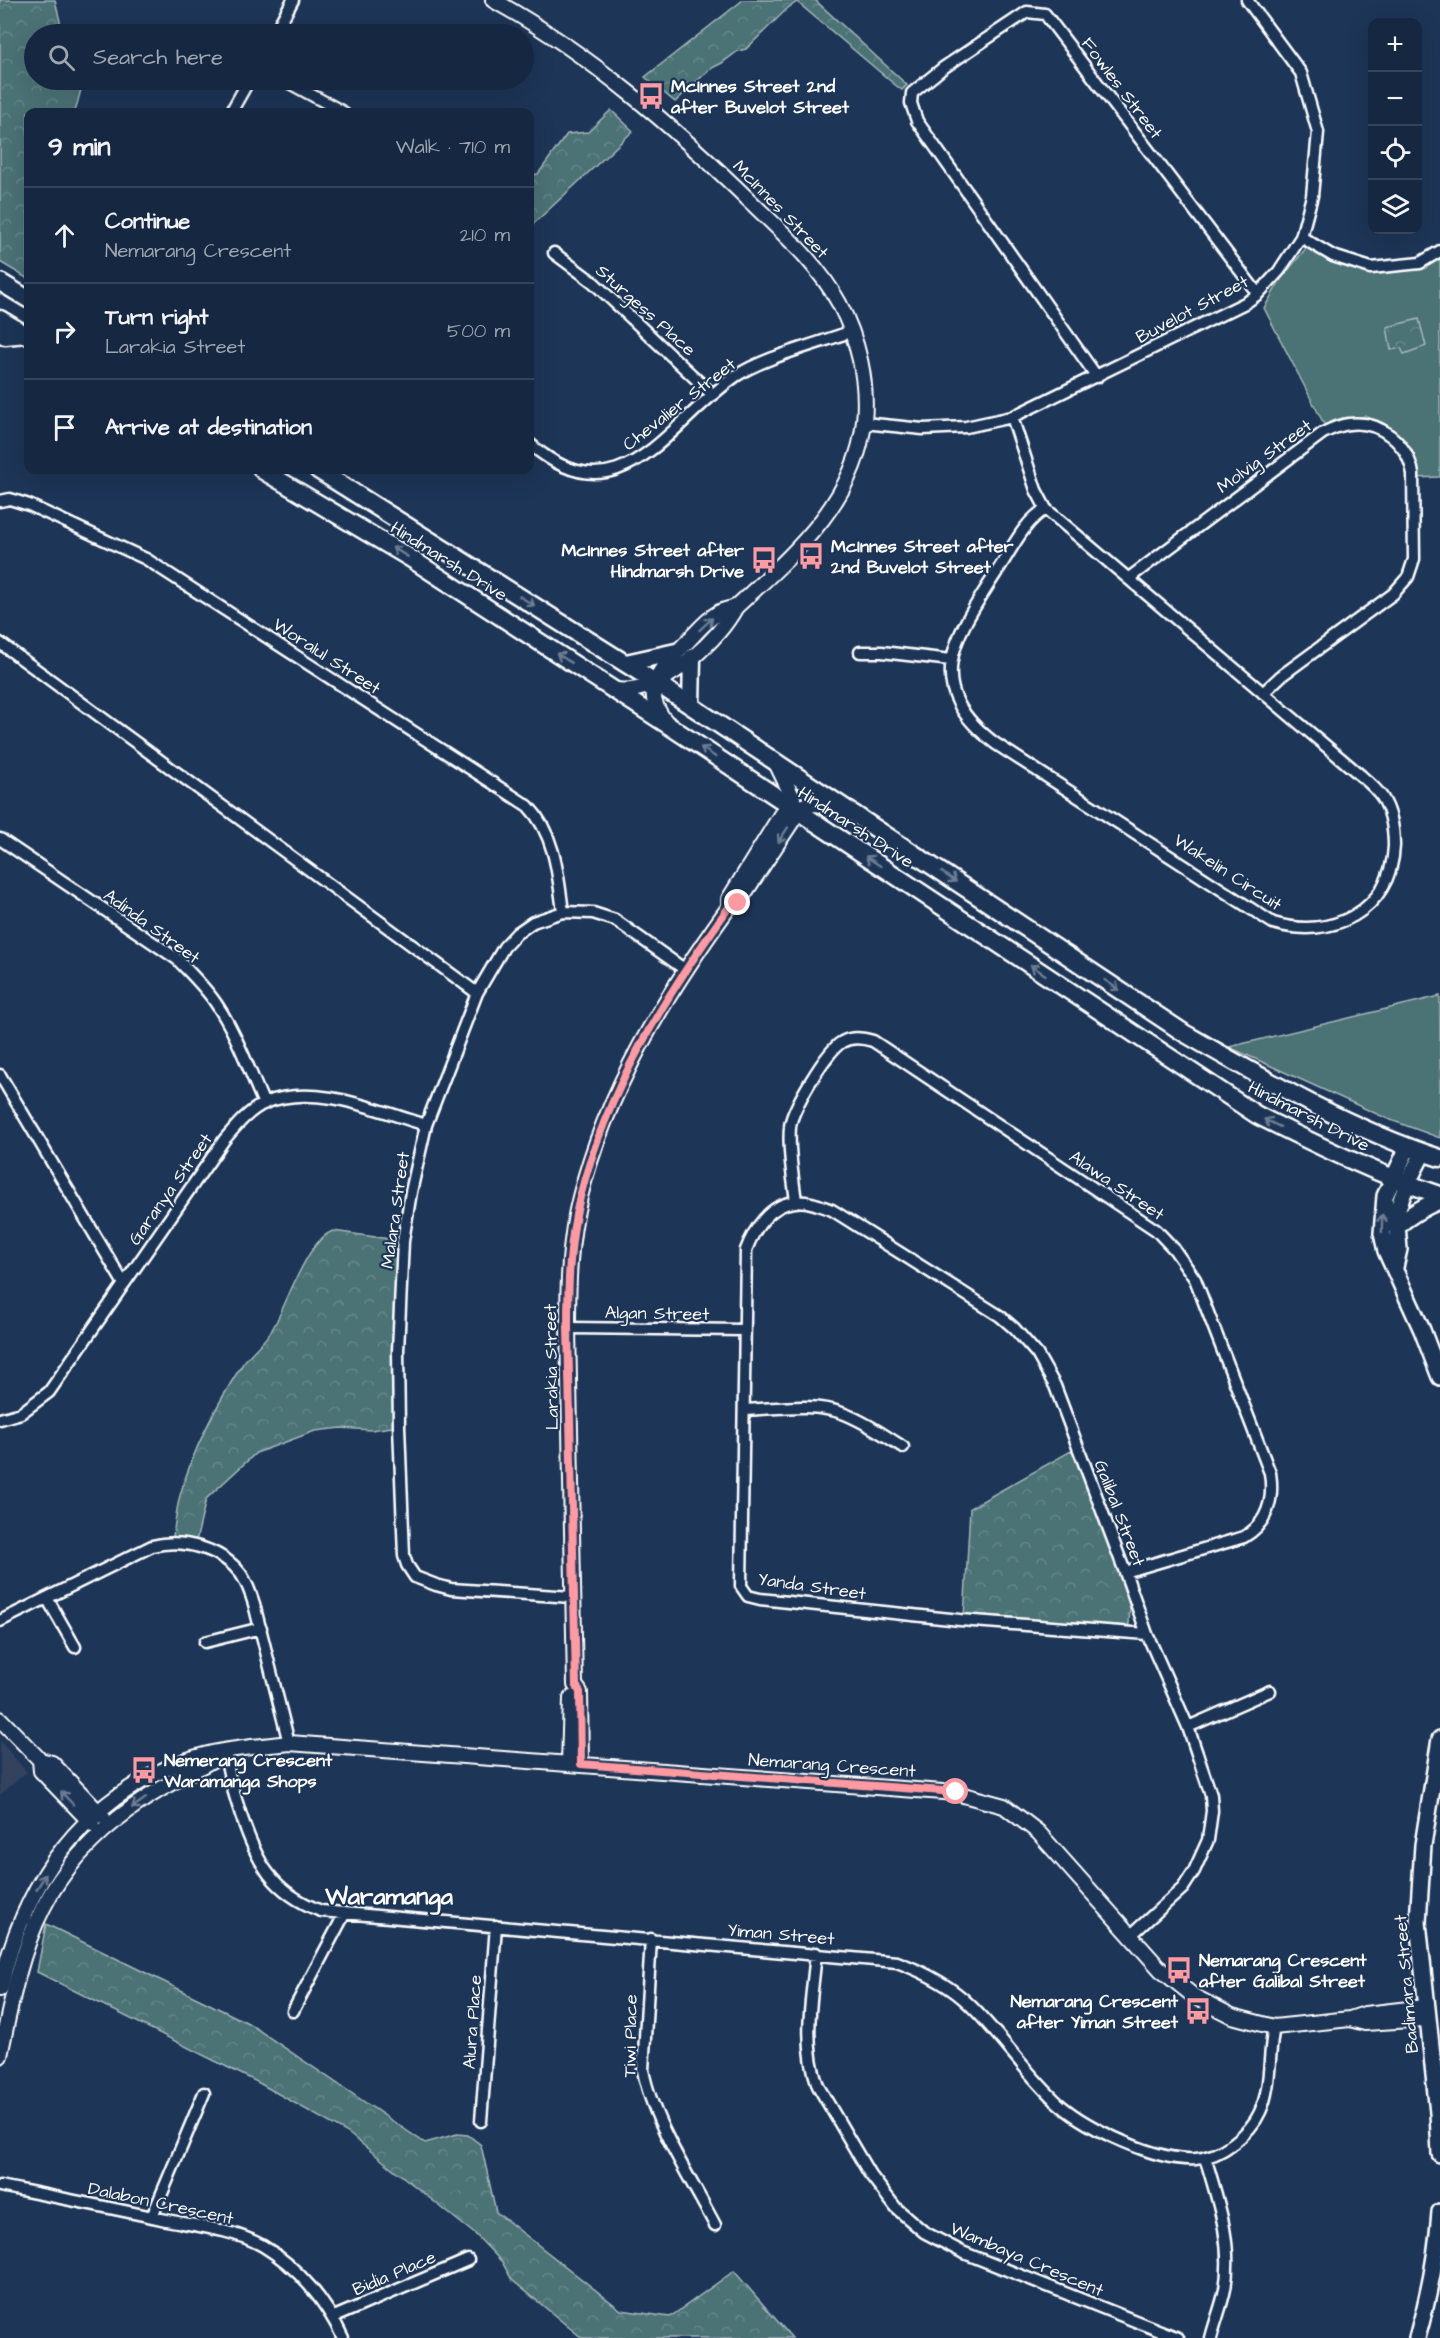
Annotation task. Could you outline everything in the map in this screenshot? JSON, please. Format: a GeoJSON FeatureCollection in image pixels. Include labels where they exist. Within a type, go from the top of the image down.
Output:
{"type":"FeatureCollection","features":[{"type":"Feature","properties":{"kind":"main road"},"geometry":{"type":"LineString","coordinates":[[0,282],[24,297]]}},
{"type":"Feature","properties":{"kind":"main road"},"geometry":{"type":"LineString","coordinates":[[0,320],[24,333]]}},
{"type":"Feature","properties":{"kind":"main road"},"geometry":{"type":"LineString","coordinates":[[0,333],[5,336],[24,335]]}},
{"type":"Feature","properties":{"kind":"main road","name":"Hindmarsh Drive"},"geometry":{"type":"LineString","coordinates":[[269,474],[410,558],[671,727],[1257,1115],[1324,1149],[1440,1195]]}},
{"type":"Feature","properties":{"kind":"main road","name":"Hindmarsh Drive"},"geometry":{"type":"LineString","coordinates":[[324,474],[626,663],[1184,1032],[1274,1084],[1415,1150],[1440,1158]]}},
{"type":"Feature","properties":{"kind":"main road"},"geometry":{"type":"LineString","coordinates":[[626,663],[684,655],[691,706]]}},
{"type":"Feature","properties":{"kind":"main road"},"geometry":{"type":"LineString","coordinates":[[1395,1267],[1399,1249],[1396,1213],[1400,1181],[1415,1150]]}},
{"type":"Feature","properties":{"kind":"main road"},"geometry":{"type":"LineString","coordinates":[[1400,1181],[1385,1196],[1382,1233],[1386,1251],[1395,1267],[1440,1377]]}},
{"type":"Feature","properties":{"kind":"main road"},"geometry":{"type":"LineString","coordinates":[[1396,1227],[1407,1216],[1440,1200]]}},
{"type":"Feature","properties":{"kind":"main road","name":"Badimara Street"},"geometry":{"type":"LineString","coordinates":[[1440,1739],[1424,1845],[1418,1922],[1438,2113],[1440,2154]]}},
{"type":"Feature","properties":{"kind":"main road"},"geometry":{"type":"LineString","coordinates":[[1418,2338],[1427,2305],[1437,2248],[1440,2212]]}},
{"type":"Feature","properties":{"kind":"street"},"geometry":{"type":"LineString","coordinates":[[280,24],[293,0]]}},
{"type":"Feature","properties":{"kind":"street","name":"McInnes Street"},"geometry":{"type":"LineString","coordinates":[[493,0],[532,24]]}},
{"type":"Feature","properties":{"kind":"street","name":"Buvelot Street"},"geometry":{"type":"LineString","coordinates":[[864,423],[923,429],[966,427],[1012,417],[1247,302],[1258,294],[1279,271],[1301,237],[1312,196],[1318,132],[1300,73],[1247,0]]}},
{"type":"Feature","properties":{"kind":"street","name":"Fowles Street"},"geometry":{"type":"LineString","coordinates":[[1097,377],[917,121],[911,103],[912,93],[943,68],[1027,12],[1045,14],[1258,294]]}},
{"type":"Feature","properties":{"kind":"street","name":"McInnes Street"},"geometry":{"type":"LineString","coordinates":[[534,25],[596,68],[655,114],[719,171],[799,250],[821,276],[839,303],[852,331],[863,375],[864,423],[855,458],[844,485],[820,525],[736,607],[727,623],[684,655],[655,682],[630,690],[613,690]]}},
{"type":"Feature","properties":{"kind":"street"},"geometry":{"type":"LineString","coordinates":[[233,108],[243,90]]}},
{"type":"Feature","properties":{"kind":"street"},"geometry":{"type":"LineString","coordinates":[[302,90],[336,108]]}},
{"type":"Feature","properties":{"kind":"street"},"geometry":{"type":"LineString","coordinates":[[1301,237],[1333,256],[1371,268],[1420,263],[1440,251]]}},
{"type":"Feature","properties":{"kind":"street","name":"Sturgess Place"},"geometry":{"type":"LineString","coordinates":[[554,253],[593,282],[713,395]]}},
{"type":"Feature","properties":{"kind":"street","name":"Chevalier Street"},"geometry":{"type":"LineString","coordinates":[[534,448],[545,458],[577,471],[607,474],[620,470],[641,458],[737,375],[760,364],[852,331]]}},
{"type":"Feature","properties":{"kind":"street","name":"Wakelin Circuit"},"geometry":{"type":"LineString","coordinates":[[1012,417],[1036,490],[1046,509],[1375,789],[1386,804],[1393,825],[1392,864],[1381,890],[1362,911],[1352,918],[1327,927],[1287,927],[1266,919],[996,744],[971,723],[958,703],[952,681],[953,650],[962,627],[981,596],[1030,523],[1046,509]]}},
{"type":"Feature","properties":{"kind":"street","name":"Molvig Street"},"geometry":{"type":"LineString","coordinates":[[1129,578],[1323,433],[1348,423],[1368,424],[1390,434],[1404,449],[1412,465],[1414,532],[1412,568],[1394,594],[1281,676],[1263,693]]}},
{"type":"Feature","properties":{"kind":"street","name":"Woralul Street"},"geometry":{"type":"LineString","coordinates":[[0,501],[10,499],[29,505],[146,559],[528,806],[545,828],[552,847],[563,912]]}},
{"type":"Feature","properties":{"kind":"street"},"geometry":{"type":"LineString","coordinates":[[0,643],[477,993]]}},
{"type":"Feature","properties":{"kind":"street"},"geometry":{"type":"LineString","coordinates":[[860,652],[882,652],[951,660]]}},
{"type":"Feature","properties":{"kind":"street"},"geometry":{"type":"LineString","coordinates":[[655,682],[653,696],[660,714],[671,727]]}},
{"type":"Feature","properties":{"kind":"street"},"geometry":{"type":"LineString","coordinates":[[776,763],[793,798],[793,808],[816,804],[850,811]]}},
{"type":"Feature","properties":{"kind":"street","name":"Larakia Street"},"geometry":{"type":"LineString","coordinates":[[575,1764],[571,1692],[576,1685],[572,1597],[568,1285],[572,1239],[580,1198],[591,1159],[615,1094],[637,1051],[684,969],[729,907],[729,899],[744,884],[782,813],[793,808]]}},
{"type":"Feature","properties":{"kind":"street","name":"Adinda Street"},"geometry":{"type":"LineString","coordinates":[[0,839],[177,959],[193,975],[215,1002],[228,1024],[264,1104]]}},
{"type":"Feature","properties":{"kind":"street","name":"Malara Street"},"geometry":{"type":"LineString","coordinates":[[572,1597],[451,1589],[424,1582],[415,1576],[406,1565],[399,1438],[398,1351],[403,1241],[411,1192],[426,1125],[477,993],[504,947],[517,933],[533,922],[563,912],[592,914],[615,920],[684,969]]}},
{"type":"Feature","properties":{"kind":"street","name":"Alawa Street"},"geometry":{"type":"LineString","coordinates":[[796,1201],[790,1137],[792,1113],[834,1048],[845,1041],[865,1039],[873,1041],[1156,1230],[1174,1249],[1195,1279],[1270,1473],[1273,1488],[1269,1509],[1254,1531],[1244,1537],[1125,1572]]}},
{"type":"Feature","properties":{"kind":"street"},"geometry":{"type":"LineString","coordinates":[[0,1075],[124,1284]]}},
{"type":"Feature","properties":{"kind":"street","name":"Garanya Street"},"geometry":{"type":"LineString","coordinates":[[0,1419],[21,1413],[49,1392],[224,1140],[250,1112],[264,1104],[296,1095],[314,1095],[426,1125]]}},
{"type":"Feature","properties":{"kind":"street","name":"Yanda Street"},"geometry":{"type":"LineString","coordinates":[[796,1201],[783,1205],[769,1214],[753,1233],[747,1250],[741,1586],[748,1596],[960,1620],[1146,1634]]}},
{"type":"Feature","properties":{"kind":"street","name":"Galibal Street"},"geometry":{"type":"LineString","coordinates":[[796,1201],[832,1210],[1000,1316],[1037,1354],[1055,1386],[1146,1634],[1188,1727],[1211,1795],[1212,1811],[1208,1840],[1194,1871],[1183,1887],[1130,1936]]}},
{"type":"Feature","properties":{"kind":"street","name":"Algan Street"},"geometry":{"type":"LineString","coordinates":[[568,1328],[745,1330]]}},
{"type":"Feature","properties":{"kind":"street"},"geometry":{"type":"LineString","coordinates":[[744,1410],[815,1407],[841,1412],[872,1427],[903,1447]]}},
{"type":"Feature","properties":{"kind":"street"},"geometry":{"type":"LineString","coordinates":[[0,1621],[152,1546],[172,1542],[215,1552],[232,1564],[247,1584],[261,1628],[289,1743]]}},
{"type":"Feature","properties":{"kind":"street"},"geometry":{"type":"LineString","coordinates":[[47,1598],[75,1647]]}},
{"type":"Feature","properties":{"kind":"street"},"geometry":{"type":"LineString","coordinates":[[205,1642],[261,1628]]}},
{"type":"Feature","properties":{"kind":"street"},"geometry":{"type":"LineString","coordinates":[[1188,1727],[1270,1691]]}},
{"type":"Feature","properties":{"kind":"street"},"geometry":{"type":"LineString","coordinates":[[0,1719],[40,1760],[52,1763],[92,1816],[106,1828]]}},
{"type":"Feature","properties":{"kind":"street","name":"Nemarang Crescent"},"geometry":{"type":"LineString","coordinates":[[0,1989],[6,1965],[29,1901],[52,1863],[92,1816],[146,1779],[187,1760],[289,1743],[956,1792],[1004,1806],[1038,1832],[1161,1970],[1195,1997],[1232,2016],[1274,2026],[1350,2019],[1365,2024],[1427,2013]]}},
{"type":"Feature","properties":{"kind":"street","name":"Nemarang Crescent"},"geometry":{"type":"LineString","coordinates":[[0,2056],[30,1939],[50,1896],[83,1851],[106,1828],[156,1791],[225,1752]]}},
{"type":"Feature","properties":{"kind":"street","name":"Yiman Street"},"geometry":{"type":"LineString","coordinates":[[225,1752],[228,1774],[248,1838],[264,1870],[285,1893],[309,1906],[321,1911],[887,1959],[926,1974],[945,1985],[970,2005],[1045,2090],[1071,2114],[1112,2136],[1145,2149],[1179,2158],[1205,2157],[1240,2137],[1260,2112],[1266,2092],[1270,2043],[1274,2026]]}},
{"type":"Feature","properties":{"kind":"street"},"geometry":{"type":"LineString","coordinates":[[292,2011],[345,1913]]}},
{"type":"Feature","properties":{"kind":"street","name":"Alura Place"},"geometry":{"type":"LineString","coordinates":[[481,2121],[496,1926]]}},
{"type":"Feature","properties":{"kind":"street","name":"Tiwi Place"},"geometry":{"type":"LineString","coordinates":[[651,1939],[643,2070],[646,2087],[654,2108],[715,2225]]}},
{"type":"Feature","properties":{"kind":"street","name":"Wambaya Crescent"},"geometry":{"type":"LineString","coordinates":[[816,1953],[808,2032],[808,2049],[813,2073],[818,2086],[869,2173],[896,2208],[924,2232],[962,2252],[1178,2338]]}},
{"type":"Feature","properties":{"kind":"street"},"geometry":{"type":"LineString","coordinates":[[152,2217],[204,2093]]}},
{"type":"Feature","properties":{"kind":"street"},"geometry":{"type":"LineString","coordinates":[[1205,2157],[1225,2225],[1227,2252],[1225,2291],[1211,2338]]}},
{"type":"Feature","properties":{"kind":"street","name":"Dalabon Crescent"},"geometry":{"type":"LineString","coordinates":[[0,2186],[224,2232],[262,2246],[309,2284],[334,2317],[343,2338]]}},
{"type":"Feature","properties":{"kind":"street","name":"Bidia Place"},"geometry":{"type":"LineString","coordinates":[[334,2317],[468,2260]]}},
{"type":"Feature","properties":{"kind":"shaded area"},"geometry":{"type":"Polygon","coordinates":[[[0,1741],[27,1772],[0,1795],[0,1741]]]}},
{"type":"Feature","properties":{"kind":"green space"},"geometry":{"type":"Polygon","coordinates":[[[0,0],[55,0],[61,24],[24,24],[24,90],[81,90],[76,108],[24,108],[24,277],[0,262],[0,0]]]}},
{"type":"Feature","properties":{"kind":"green space"},"geometry":{"type":"Polygon","coordinates":[[[743,0],[815,0],[907,85],[902,90],[894,84],[797,2],[746,49],[738,51],[710,69],[675,102],[645,77],[743,0]]]}},
{"type":"Feature","properties":{"kind":"green space"},"geometry":{"type":"Polygon","coordinates":[[[611,110],[633,131],[534,223],[534,174],[538,174],[567,134],[588,132],[611,110]]]}},
{"type":"Feature","properties":{"kind":"green space"},"geometry":{"type":"Polygon","coordinates":[[[1307,247],[1332,260],[1371,270],[1440,255],[1440,477],[1414,478],[1393,437],[1365,416],[1325,426],[1264,308],[1281,279],[1307,247]]]}},
{"type":"Feature","properties":{"kind":"green space"},"geometry":{"type":"Polygon","coordinates":[[[1419,319],[1426,346],[1404,354],[1401,348],[1391,350],[1387,327],[1419,319]]]}},
{"type":"Feature","properties":{"kind":"green space"},"geometry":{"type":"Polygon","coordinates":[[[1440,996],[1440,1138],[1388,1119],[1229,1047],[1440,996]]]}},
{"type":"Feature","properties":{"kind":"green space"},"geometry":{"type":"Polygon","coordinates":[[[333,1231],[403,1241],[399,1426],[371,1430],[341,1428],[315,1431],[256,1453],[206,1499],[195,1546],[172,1542],[178,1504],[186,1475],[215,1410],[242,1365],[271,1331],[307,1258],[315,1246],[333,1231]]]}},
{"type":"Feature","properties":{"kind":"green space"},"geometry":{"type":"Polygon","coordinates":[[[1078,1447],[1130,1608],[1129,1624],[1119,1630],[964,1618],[970,1508],[1078,1447]]]}},
{"type":"Feature","properties":{"kind":"green space"},"geometry":{"type":"Polygon","coordinates":[[[46,1924],[248,2023],[425,2143],[457,2134],[468,2135],[481,2145],[496,2212],[621,2310],[670,2317],[734,2271],[792,2338],[582,2338],[512,2280],[502,2262],[476,2235],[348,2133],[259,2083],[37,1972],[46,1924]]]}},
{"type":"Feature","properties":{"kind":"place","name":"McInnes Street 2nd after Buvelot Street"},"geometry":{"type":"Point","coordinates":[651,96]}},
{"type":"Feature","properties":{"kind":"place","name":"McInnes Street after 2nd Buvelot Street"},"geometry":{"type":"Point","coordinates":[811,556]}},
{"type":"Feature","properties":{"kind":"place","name":"McInnes Street after Hindmarsh Drive"},"geometry":{"type":"Point","coordinates":[764,560]}},
{"type":"Feature","properties":{"kind":"place","name":"Nemerang Crescent Waramanga Shops"},"geometry":{"type":"Point","coordinates":[144,1770]}},
{"type":"Feature","properties":{"kind":"place","name":"Nemarang Crescent after Galibal Street"},"geometry":{"type":"Point","coordinates":[1179,1970]}},
{"type":"Feature","properties":{"kind":"place","name":"Nemarang Crescent after Yiman Street"},"geometry":{"type":"Point","coordinates":[1198,2011]}},
{"type":"Feature","properties":{"kind":"district","name":"Waramanga"},"geometry":{"type":"Point","coordinates":[389,1896]}},
{"type":"Feature","properties":{"kind":"route"},"geometry":{"type":"LineString","coordinates":[[738,903],[729,907],[684,969],[615,1094],[591,1159],[572,1239],[568,1285],[568,1328],[572,1604],[576,1685],[580,1692],[581,1764],[956,1792]]}}]}
